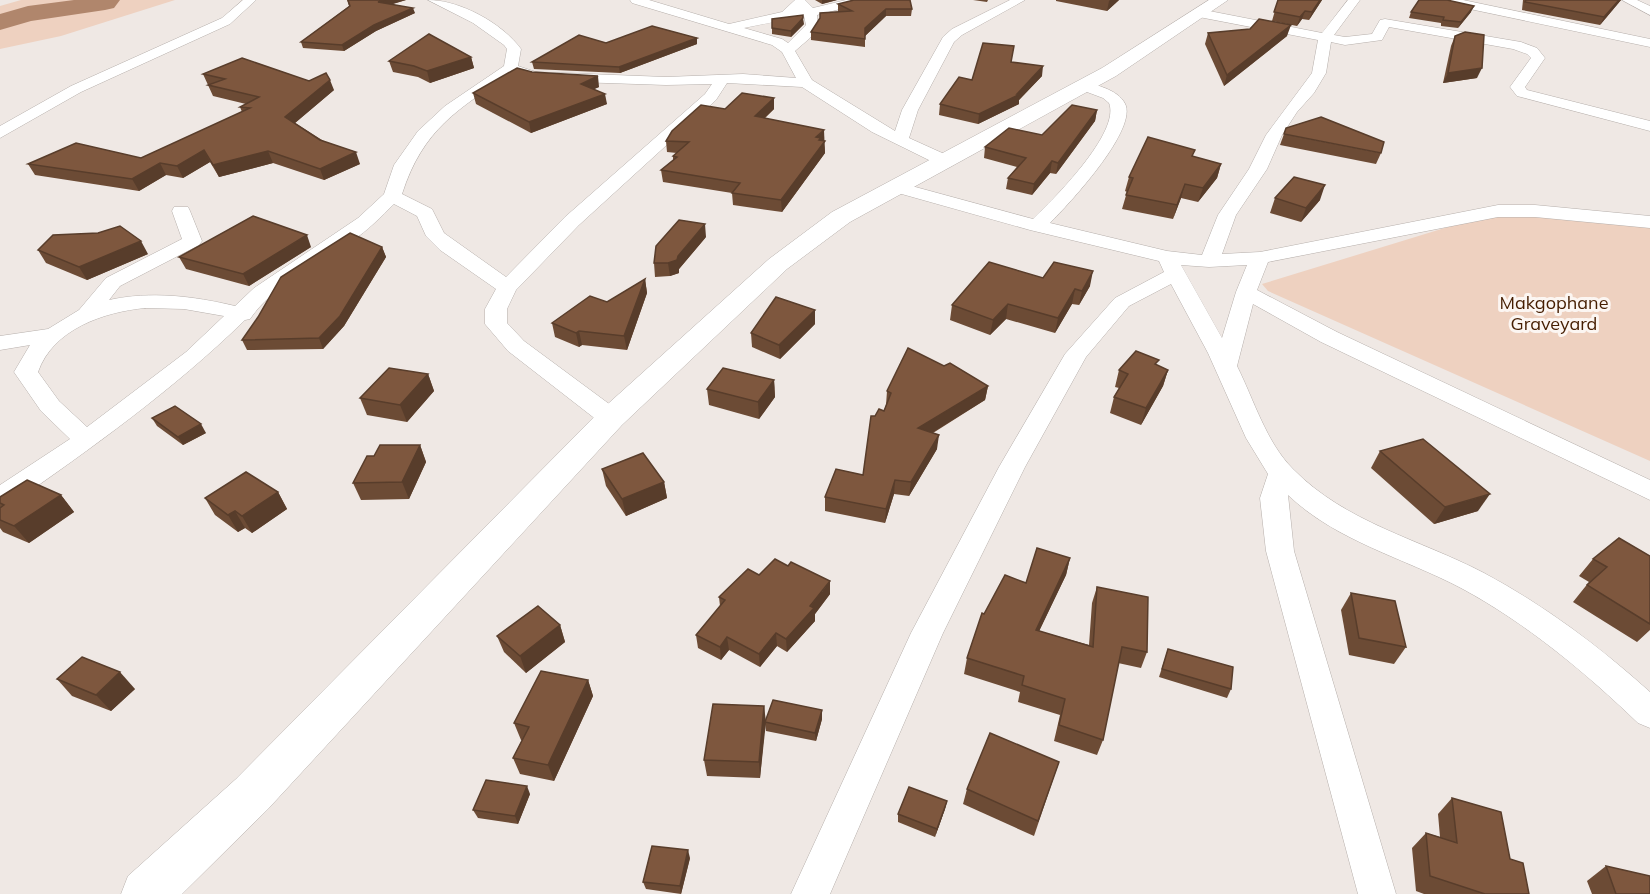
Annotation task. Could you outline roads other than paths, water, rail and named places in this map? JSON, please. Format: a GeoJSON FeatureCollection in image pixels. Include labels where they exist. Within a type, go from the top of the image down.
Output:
{"type":"FeatureCollection","features":[{"type":"Feature","properties":{"kind":"street"},"geometry":{"type":"LineString","coordinates":[[0,133],[76,89],[225,21],[250,0]]}},
{"type":"Feature","properties":{"kind":"street"},"geometry":{"type":"LineString","coordinates":[[0,498],[86,440],[194,357],[273,283],[356,229],[392,196],[403,164],[424,135],[468,94],[511,68],[514,49],[512,45],[489,28],[434,0]]}},
{"type":"Feature","properties":{"kind":"street"},"geometry":{"type":"LineString","coordinates":[[636,0],[768,38],[788,50],[806,83],[861,119],[945,161]]}},
{"type":"Feature","properties":{"kind":"street"},"geometry":{"type":"LineString","coordinates":[[728,28],[786,15],[803,5],[859,0]]}},
{"type":"Feature","properties":{"kind":"street"},"geometry":{"type":"LineString","coordinates":[[900,140],[910,110],[948,40],[957,32],[1019,0]]}},
{"type":"Feature","properties":{"kind":"street"},"geometry":{"type":"LineString","coordinates":[[146,894],[252,794],[611,418],[806,241],[842,217],[1109,72],[1220,0]]}},
{"type":"Feature","properties":{"kind":"street"},"geometry":{"type":"LineString","coordinates":[[1209,261],[1227,214],[1258,169],[1274,135],[1291,109],[1309,90],[1318,73],[1325,38],[1347,16],[1354,0]]}},
{"type":"Feature","properties":{"kind":"street"},"geometry":{"type":"LineString","coordinates":[[1446,0],[1650,43]]}},
{"type":"Feature","properties":{"kind":"street"},"geometry":{"type":"LineString","coordinates":[[1628,0],[1650,11]]}},
{"type":"Feature","properties":{"kind":"street"},"geometry":{"type":"LineString","coordinates":[[449,6],[466,2]]}},
{"type":"Feature","properties":{"kind":"street"},"geometry":{"type":"LineString","coordinates":[[788,50],[805,36],[812,25],[813,19],[803,5]]}},
{"type":"Feature","properties":{"kind":"street"},"geometry":{"type":"LineString","coordinates":[[1199,13],[1325,38],[1364,40],[1377,37],[1380,22],[1516,45],[1532,51],[1538,58],[1517,87],[1522,93],[1650,126]]}},
{"type":"Feature","properties":{"kind":"street"},"geometry":{"type":"LineString","coordinates":[[511,68],[534,76],[547,77],[666,81],[723,78],[806,83]]}},
{"type":"Feature","properties":{"kind":"street"},"geometry":{"type":"LineString","coordinates":[[611,418],[516,346],[496,324],[496,309],[507,287],[572,221],[711,97],[723,78]]}},
{"type":"Feature","properties":{"kind":"street"},"geometry":{"type":"LineString","coordinates":[[1037,226],[1065,198],[1096,161],[1118,118],[1119,108],[1116,101],[1084,86]]}},
{"type":"Feature","properties":{"kind":"street"},"geometry":{"type":"LineString","coordinates":[[861,119],[910,110]]}},
{"type":"Feature","properties":{"kind":"street"},"geometry":{"type":"LineString","coordinates":[[897,187],[1171,265],[1260,258],[1498,211],[1650,222]]}},
{"type":"Feature","properties":{"kind":"street"},"geometry":{"type":"LineString","coordinates":[[392,196],[425,213],[436,236],[447,246],[507,287]]}},
{"type":"Feature","properties":{"kind":"street"},"geometry":{"type":"LineString","coordinates":[[86,440],[50,406],[26,372],[30,358],[52,336],[87,314],[113,282],[192,241],[181,211]]}},
{"type":"Feature","properties":{"kind":"street"},"geometry":{"type":"LineString","coordinates":[[1226,365],[1246,292],[1260,258]]}},
{"type":"Feature","properties":{"kind":"street"},"geometry":{"type":"LineString","coordinates":[[1171,265],[1226,365],[1259,438],[1281,473],[1316,506],[1354,529],[1449,568],[1505,601],[1578,650],[1650,714]]}},
{"type":"Feature","properties":{"kind":"street"},"geometry":{"type":"LineString","coordinates":[[810,894],[927,633],[1012,466],[1076,354],[1122,302],[1171,265]]}},
{"type":"Feature","properties":{"kind":"street"},"geometry":{"type":"LineString","coordinates":[[1246,292],[1340,342],[1650,491]]}},
{"type":"Feature","properties":{"kind":"street"},"geometry":{"type":"LineString","coordinates":[[87,314],[140,302],[178,302],[203,304],[242,314]]}},
{"type":"Feature","properties":{"kind":"street"},"geometry":{"type":"LineString","coordinates":[[0,343],[52,336]]}},
{"type":"Feature","properties":{"kind":"street"},"geometry":{"type":"LineString","coordinates":[[1281,473],[1274,498],[1280,551],[1377,894]]}},
{"type":"Feature","properties":{"kind":"waterway"},"geometry":{"type":"LineString","coordinates":[[0,22],[28,14],[105,3],[108,0]]}},
{"type":"Feature","properties":{"kind":"park label","name":"Makgophane Graveyard"},"geometry":{"type":"Point","coordinates":[1554,313]}}]}
